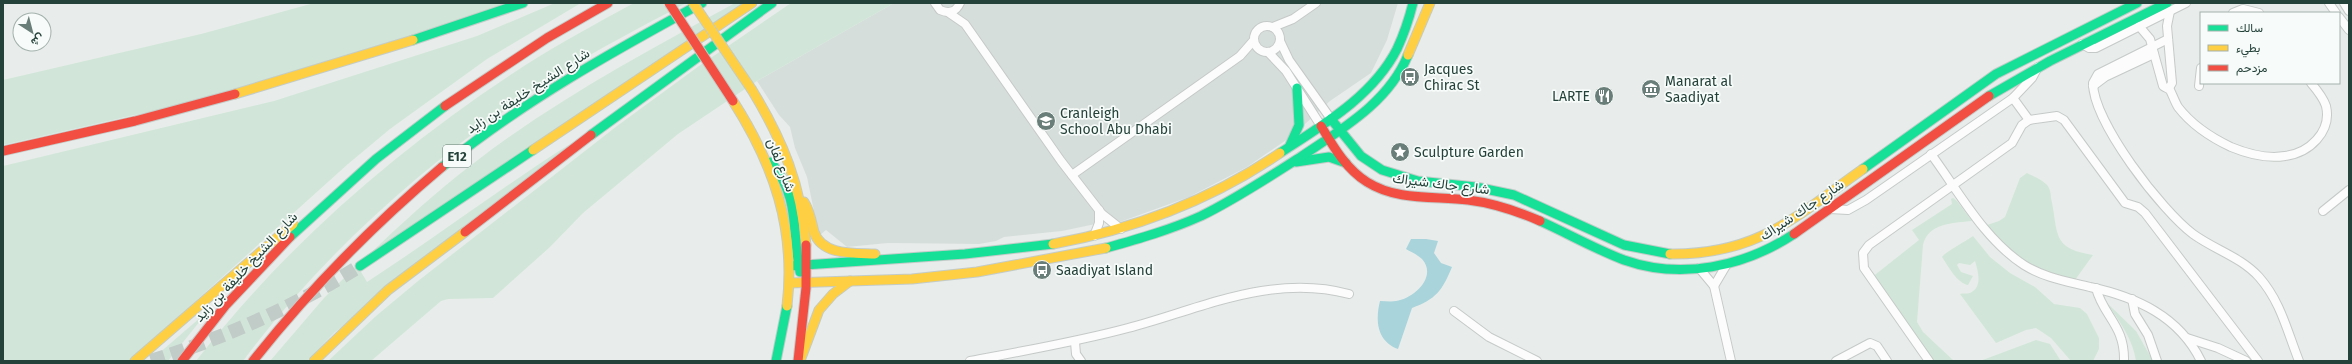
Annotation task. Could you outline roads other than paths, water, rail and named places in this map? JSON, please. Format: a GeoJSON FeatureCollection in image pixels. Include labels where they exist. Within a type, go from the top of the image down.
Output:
{"type":"FeatureCollection","features":[{"type":"Feature","properties":{"kind":"main road"},"geometry":{"type":"LineString","coordinates":[[3,151],[131,122],[273,85],[360,59],[523,3]]}},
{"type":"Feature","properties":{"kind":"main road","name":"شارع الشيخ خليفة بن زايد"},"geometry":{"type":"LineString","coordinates":[[182,361],[253,276],[353,177],[436,111],[474,84],[539,42],[608,3]]}},
{"type":"Feature","properties":{"kind":"main road","name":"شارع لفان"},"geometry":{"type":"LineString","coordinates":[[669,3],[750,127],[765,157],[782,206],[790,247],[805,282],[798,361]]}},
{"type":"Feature","properties":{"kind":"main road","name":"شارع لفان"},"geometry":{"type":"LineString","coordinates":[[693,3],[752,90],[779,137],[800,198],[799,265],[790,283],[784,328],[776,361]]}},
{"type":"Feature","properties":{"kind":"main road","name":"شارع الشيخ خليفة بن زايد"},"geometry":{"type":"LineString","coordinates":[[253,361],[298,306],[343,258],[402,201],[451,160],[507,119],[564,81],[702,3]]}},
{"type":"Feature","properties":{"kind":"main road"},"geometry":{"type":"LineString","coordinates":[[360,266],[752,3]]}},
{"type":"Feature","properties":{"kind":"main road"},"geometry":{"type":"LineString","coordinates":[[314,361],[388,290],[637,100],[772,3]]}},
{"type":"Feature","properties":{"kind":"main road"},"geometry":{"type":"LineString","coordinates":[[790,283],[954,275],[1076,255],[1155,234],[1200,216],[1236,197],[1291,163],[1330,128],[1388,67],[1403,38],[1413,3]]}},
{"type":"Feature","properties":{"kind":"main road"},"geometry":{"type":"LineString","coordinates":[[792,361],[805,282],[797,271],[799,265],[999,252],[1094,236],[1121,229],[1161,216],[1203,199],[1248,175],[1286,150],[1372,106],[1394,80],[1414,46],[1430,3]]}},
{"type":"Feature","properties":{"kind":"main road","name":"شارع جاك شيراك"},"geometry":{"type":"LineString","coordinates":[[1330,128],[1377,168],[1396,177],[1424,182],[1479,186],[1514,195],[1546,208],[1603,237],[1645,251],[1688,255],[1729,250],[1755,241],[1779,229],[1996,74],[2137,3]]}},
{"type":"Feature","properties":{"kind":"main road","name":"شارع جاك شيراك"},"geometry":{"type":"LineString","coordinates":[[1330,128],[1346,162],[1363,179],[1379,189],[1395,195],[1458,199],[1487,203],[1516,211],[1610,256],[1632,264],[1670,269],[1699,268],[1727,264],[1756,256],[1776,246],[1982,101],[2038,67],[2082,44],[2168,7]]}},
{"type":"Feature","properties":{"kind":"main road"},"geometry":{"type":"LineString","coordinates":[[1286,150],[1295,139],[1299,125],[1297,88]]}},
{"type":"Feature","properties":{"kind":"main road"},"geometry":{"type":"LineString","coordinates":[[1236,197],[1246,186],[1330,128]]}},
{"type":"Feature","properties":{"kind":"main road"},"geometry":{"type":"LineString","coordinates":[[1291,163],[1324,157],[1346,162]]}},
{"type":"Feature","properties":{"kind":"main road"},"geometry":{"type":"LineString","coordinates":[[135,361],[286,230],[353,177]]}},
{"type":"Feature","properties":{"kind":"main road"},"geometry":{"type":"LineString","coordinates":[[800,198],[810,210],[815,234],[821,242],[843,252],[874,254],[888,259]]}},
{"type":"Feature","properties":{"kind":"main road"},"geometry":{"type":"LineString","coordinates":[[798,361],[809,343],[815,317],[830,297],[850,281]]}},
{"type":"Feature","properties":{"kind":"street"},"geometry":{"type":"LineString","coordinates":[[935,3],[940,10],[949,13],[965,24],[1072,175],[1099,210],[1121,229]]}},
{"type":"Feature","properties":{"kind":"street"},"geometry":{"type":"LineString","coordinates":[[949,13],[954,11],[960,3]]}},
{"type":"Feature","properties":{"kind":"street"},"geometry":{"type":"LineString","coordinates":[[960,3],[965,24]]}},
{"type":"Feature","properties":{"kind":"street"},"geometry":{"type":"LineString","coordinates":[[1072,175],[1240,56],[1254,40],[1256,32],[1261,27],[1273,27],[1293,19],[1316,3]]}},
{"type":"Feature","properties":{"kind":"street"},"geometry":{"type":"LineString","coordinates":[[2082,44],[2089,48],[2096,48],[2139,26],[2168,7],[2186,3]]}},
{"type":"Feature","properties":{"kind":"street"},"geometry":{"type":"LineString","coordinates":[[2329,3],[2335,12]]}},
{"type":"Feature","properties":{"kind":"street"},"geometry":{"type":"LineString","coordinates":[[2344,3],[2349,11]]}},
{"type":"Feature","properties":{"kind":"street"},"geometry":{"type":"LineString","coordinates":[[2168,7],[2167,21],[2172,84],[2169,88]]}},
{"type":"Feature","properties":{"kind":"street"},"geometry":{"type":"LineString","coordinates":[[2237,12],[2248,9],[2256,12]]}},
{"type":"Feature","properties":{"kind":"street"},"geometry":{"type":"LineString","coordinates":[[2340,18],[2349,30]]}},
{"type":"Feature","properties":{"kind":"street"},"geometry":{"type":"LineString","coordinates":[[1240,56],[1274,50],[1293,19]]}},
{"type":"Feature","properties":{"kind":"street"},"geometry":{"type":"LineString","coordinates":[[2139,26],[2147,34],[2162,83],[2166,88],[2169,88],[2184,113],[2198,126],[2219,140],[2251,153],[2280,157],[2293,155],[2306,149],[2317,140],[2324,129],[2327,118],[2326,107],[2312,84]]}},
{"type":"Feature","properties":{"kind":"street"},"geometry":{"type":"LineString","coordinates":[[1273,27],[1278,31],[1280,40]]}},
{"type":"Feature","properties":{"kind":"street"},"geometry":{"type":"LineString","coordinates":[[2168,39],[2153,50],[2105,77],[2093,86],[2096,102],[2119,144],[2156,197],[2184,227],[2202,240],[2242,262],[2265,284],[2281,310],[2300,361]]}},
{"type":"Feature","properties":{"kind":"street"},"geometry":{"type":"LineString","coordinates":[[1254,40],[1257,47],[1266,52]]}},
{"type":"Feature","properties":{"kind":"street","name":"شارع جاك شيراك"},"geometry":{"type":"LineString","coordinates":[[1280,40],[1289,60],[1330,128]]}},
{"type":"Feature","properties":{"kind":"street","name":"شارع جاك شيراك"},"geometry":{"type":"LineString","coordinates":[[1266,52],[1280,62],[1297,88],[1330,128]]}},
{"type":"Feature","properties":{"kind":"street"},"geometry":{"type":"LineString","coordinates":[[1830,209],[1848,210],[1856,207],[2013,98],[2032,78],[2038,67]]}},
{"type":"Feature","properties":{"kind":"street"},"geometry":{"type":"LineString","coordinates":[[2199,86],[2200,77]]}},
{"type":"Feature","properties":{"kind":"street"},"geometry":{"type":"LineString","coordinates":[[2013,98],[2029,120]]}},
{"type":"Feature","properties":{"kind":"street"},"geometry":{"type":"LineString","coordinates":[[1929,361],[1866,273],[1862,258],[1869,245],[2012,143],[2022,125],[2029,120],[2057,116],[2064,120],[2125,203],[2142,210],[2258,361]]}},
{"type":"Feature","properties":{"kind":"street"},"geometry":{"type":"LineString","coordinates":[[1931,154],[1986,231],[2014,258],[2048,277],[2096,288],[2132,299],[2165,316],[2186,338],[2201,361]]}},
{"type":"Feature","properties":{"kind":"street"},"geometry":{"type":"LineString","coordinates":[[2323,211],[2349,190]]}},
{"type":"Feature","properties":{"kind":"street"},"geometry":{"type":"LineString","coordinates":[[1094,236],[1099,223],[1099,210]]}},
{"type":"Feature","properties":{"kind":"street"},"geometry":{"type":"LineString","coordinates":[[1714,286],[1727,264]]}},
{"type":"Feature","properties":{"kind":"street"},"geometry":{"type":"LineString","coordinates":[[1699,268],[1714,286],[1732,361]]}},
{"type":"Feature","properties":{"kind":"street"},"geometry":{"type":"LineString","coordinates":[[2096,288],[2101,302],[2119,330],[2124,347],[2124,361]]}},
{"type":"Feature","properties":{"kind":"street"},"geometry":{"type":"LineString","coordinates":[[970,361],[1076,342],[1130,328],[1217,300],[1255,291],[1328,289],[1349,294]]}},
{"type":"Feature","properties":{"kind":"street"},"geometry":{"type":"LineString","coordinates":[[2132,299],[2135,314],[2148,335],[2157,361]]}},
{"type":"Feature","properties":{"kind":"street"},"geometry":{"type":"LineString","coordinates":[[1454,311],[1489,337],[1528,359],[1536,361]]}},
{"type":"Feature","properties":{"kind":"street"},"geometry":{"type":"LineString","coordinates":[[2186,338],[2218,348],[2246,361]]}},
{"type":"Feature","properties":{"kind":"street"},"geometry":{"type":"LineString","coordinates":[[1076,342],[1076,354],[1080,361]]}},
{"type":"Feature","properties":{"kind":"street"},"geometry":{"type":"LineString","coordinates":[[1836,361],[1870,343],[1877,346],[1887,361]]}},
{"type":"Feature","properties":{"kind":"water"},"geometry":{"type":"Polygon","coordinates":[[[1411,239],[1438,241],[1434,253],[1441,263],[1452,267],[1445,282],[1437,293],[1427,301],[1412,308],[1398,349],[1386,341],[1379,330],[1378,308],[1380,301],[1396,301],[1416,292],[1425,280],[1427,273],[1426,266],[1422,259],[1406,249],[1411,239]]]}},
{"type":"Feature","properties":{"kind":"tunnel"},"geometry":{"type":"LineString","coordinates":[[151,361],[206,342],[259,320],[310,295],[360,266]]}},
{"type":"Feature","properties":{"kind":"place","name":"Jacques Chirac St"},"geometry":{"type":"Point","coordinates":[1410,77]}},
{"type":"Feature","properties":{"kind":"place","name":"Manarat al Saadiyat"},"geometry":{"type":"Point","coordinates":[1651,89]}},
{"type":"Feature","properties":{"kind":"place","name":"LARTE"},"geometry":{"type":"Point","coordinates":[1604,96]}},
{"type":"Feature","properties":{"kind":"place","name":"Cranleigh School Abu Dhabi"},"geometry":{"type":"Point","coordinates":[1046,121]}},
{"type":"Feature","properties":{"kind":"place","name":"Sculpture Garden"},"geometry":{"type":"Point","coordinates":[1400,152]}},
{"type":"Feature","properties":{"kind":"place","name":"Saadiyat Island"},"geometry":{"type":"Point","coordinates":[1042,270]}}]}
